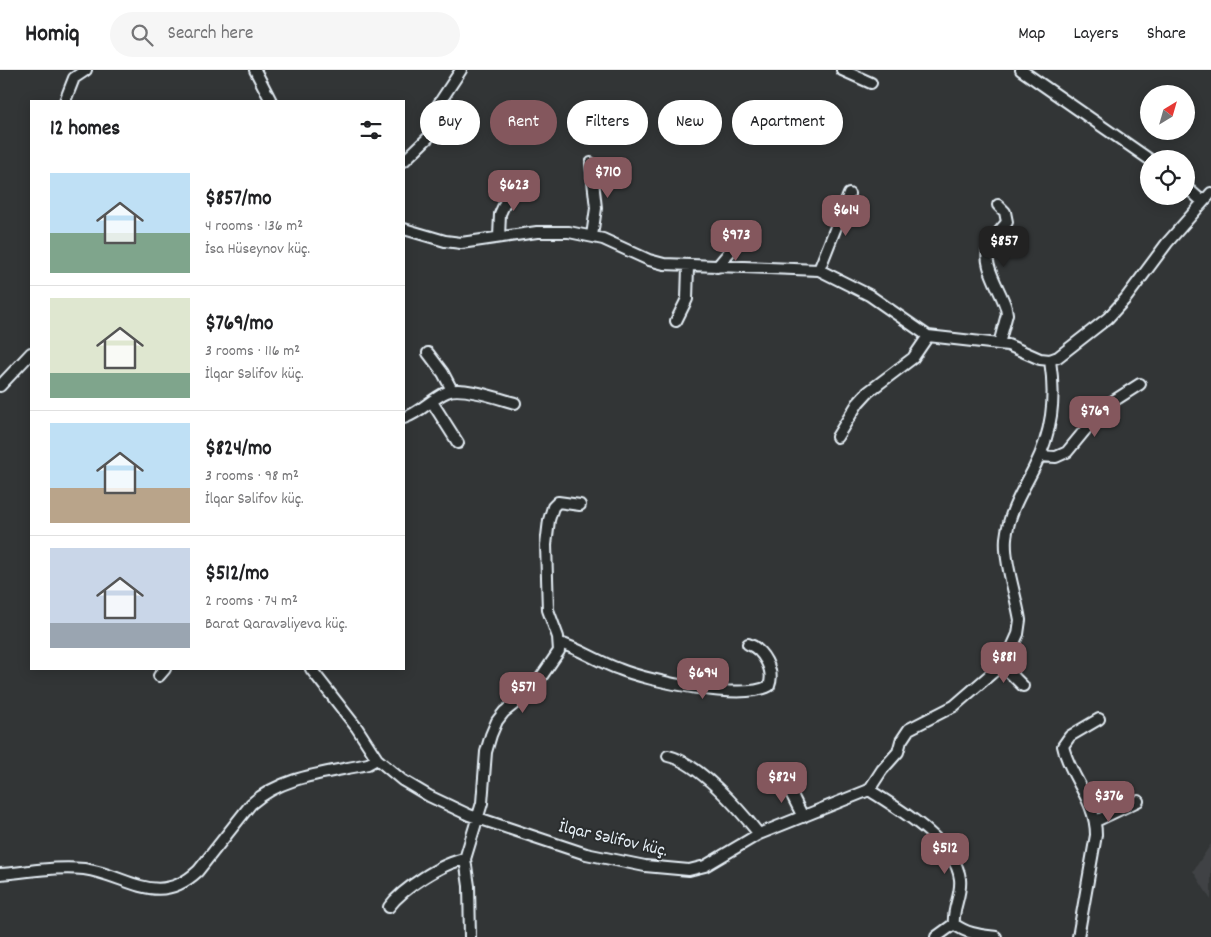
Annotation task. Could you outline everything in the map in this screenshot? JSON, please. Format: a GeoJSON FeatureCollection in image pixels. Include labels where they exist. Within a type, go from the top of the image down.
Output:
{"type":"FeatureCollection","features":[{"type":"Feature","properties":{"kind":"street"},"geometry":{"type":"LineString","coordinates":[[66,100],[74,78],[86,70]]}},
{"type":"Feature","properties":{"kind":"street"},"geometry":{"type":"LineString","coordinates":[[255,70],[270,100]]}},
{"type":"Feature","properties":{"kind":"street"},"geometry":{"type":"LineString","coordinates":[[405,160],[431,135],[438,105],[461,70]]}},
{"type":"Feature","properties":{"kind":"street"},"geometry":{"type":"LineString","coordinates":[[842,70],[872,83]]}},
{"type":"Feature","properties":{"kind":"street"},"geometry":{"type":"LineString","coordinates":[[1021,70],[1140,154]]}},
{"type":"Feature","properties":{"kind":"street"},"geometry":{"type":"LineString","coordinates":[[591,162],[596,208],[592,236]]}},
{"type":"Feature","properties":{"kind":"street"},"geometry":{"type":"LineString","coordinates":[[499,237],[500,214],[513,185]]}},
{"type":"Feature","properties":{"kind":"street"},"geometry":{"type":"LineString","coordinates":[[405,229],[444,241],[461,243],[537,232],[569,232],[592,236],[649,260],[688,267],[808,268],[819,270],[869,295],[928,336],[999,344],[1050,360],[1058,357],[1108,318],[1126,298],[1167,243],[1211,193]]}},
{"type":"Feature","properties":{"kind":"street"},"geometry":{"type":"LineString","coordinates":[[819,270],[849,194]]}},
{"type":"Feature","properties":{"kind":"street"},"geometry":{"type":"LineString","coordinates":[[1195,195],[1203,202]]}},
{"type":"Feature","properties":{"kind":"street"},"geometry":{"type":"LineString","coordinates":[[998,206],[1005,212],[1007,222],[990,242],[987,260],[1007,314],[999,344]]}},
{"type":"Feature","properties":{"kind":"street"},"geometry":{"type":"LineString","coordinates":[[717,267],[736,244]]}},
{"type":"Feature","properties":{"kind":"street"},"geometry":{"type":"LineString","coordinates":[[676,321],[686,299],[688,267]]}},
{"type":"Feature","properties":{"kind":"street"},"geometry":{"type":"LineString","coordinates":[[837,437],[858,403],[868,392],[913,358],[928,336]]}},
{"type":"Feature","properties":{"kind":"street"},"geometry":{"type":"LineString","coordinates":[[428,353],[443,373],[452,390]]}},
{"type":"Feature","properties":{"kind":"street"},"geometry":{"type":"LineString","coordinates":[[0,386],[30,355]]}},
{"type":"Feature","properties":{"kind":"street"},"geometry":{"type":"LineString","coordinates":[[954,924],[954,913],[960,890],[960,878],[954,862],[942,845],[928,832],[868,790],[898,752],[901,740],[909,729],[954,706],[1002,665],[1011,653],[1020,620],[1006,539],[1017,499],[1040,456],[1051,424],[1054,403],[1050,360]]}},
{"type":"Feature","properties":{"kind":"street"},"geometry":{"type":"LineString","coordinates":[[1040,456],[1056,457],[1067,452],[1104,407],[1140,384]]}},
{"type":"Feature","properties":{"kind":"street"},"geometry":{"type":"LineString","coordinates":[[405,418],[416,414],[452,390],[466,391],[515,403]]}},
{"type":"Feature","properties":{"kind":"street"},"geometry":{"type":"LineString","coordinates":[[432,402],[458,443]]}},
{"type":"Feature","properties":{"kind":"street"},"geometry":{"type":"LineString","coordinates":[[470,937],[469,886],[465,859],[484,794],[486,752],[497,721],[504,712],[533,689],[559,651],[560,643],[548,610],[546,593],[546,545],[549,520],[553,507],[558,502],[565,501],[580,505]]}},
{"type":"Feature","properties":{"kind":"street"},"geometry":{"type":"LineString","coordinates":[[560,643],[619,670],[665,682],[730,691],[762,690],[769,686],[771,675],[761,652],[756,647],[748,644]]}},
{"type":"Feature","properties":{"kind":"street"},"geometry":{"type":"LineString","coordinates":[[1002,665],[1023,686]]}},
{"type":"Feature","properties":{"kind":"street","name":"İlqar Səlifov küç."},"geometry":{"type":"LineString","coordinates":[[312,670],[357,728],[377,759],[402,780],[429,796],[478,818],[586,854],[675,870],[705,866],[760,834],[868,790]]}},
{"type":"Feature","properties":{"kind":"street"},"geometry":{"type":"LineString","coordinates":[[1078,937],[1096,834],[1096,821],[1092,807],[1065,756],[1063,746],[1070,736],[1099,719]]}},
{"type":"Feature","properties":{"kind":"street"},"geometry":{"type":"LineString","coordinates":[[668,756],[677,758],[697,769],[760,834]]}},
{"type":"Feature","properties":{"kind":"street"},"geometry":{"type":"LineString","coordinates":[[0,874],[68,868],[103,873],[144,888],[159,890],[171,887],[188,880],[198,871],[251,804],[262,795],[277,786],[302,778],[368,764],[377,759]]}},
{"type":"Feature","properties":{"kind":"street"},"geometry":{"type":"LineString","coordinates":[[784,779],[803,817]]}},
{"type":"Feature","properties":{"kind":"street"},"geometry":{"type":"LineString","coordinates":[[1096,821],[1138,800]]}},
{"type":"Feature","properties":{"kind":"street"},"geometry":{"type":"LineString","coordinates":[[389,907],[402,892],[448,865],[465,859]]}},
{"type":"Feature","properties":{"kind":"street"},"geometry":{"type":"LineString","coordinates":[[936,937],[954,924]]}},
{"type":"Feature","properties":{"kind":"street"},"geometry":{"type":"LineString","coordinates":[[954,924],[963,931],[996,937]]}},
{"type":"Feature","properties":{"kind":"shaded area"},"geometry":{"type":"Polygon","coordinates":[[[1211,844],[1211,900],[1193,871],[1211,844]]]}}]}
